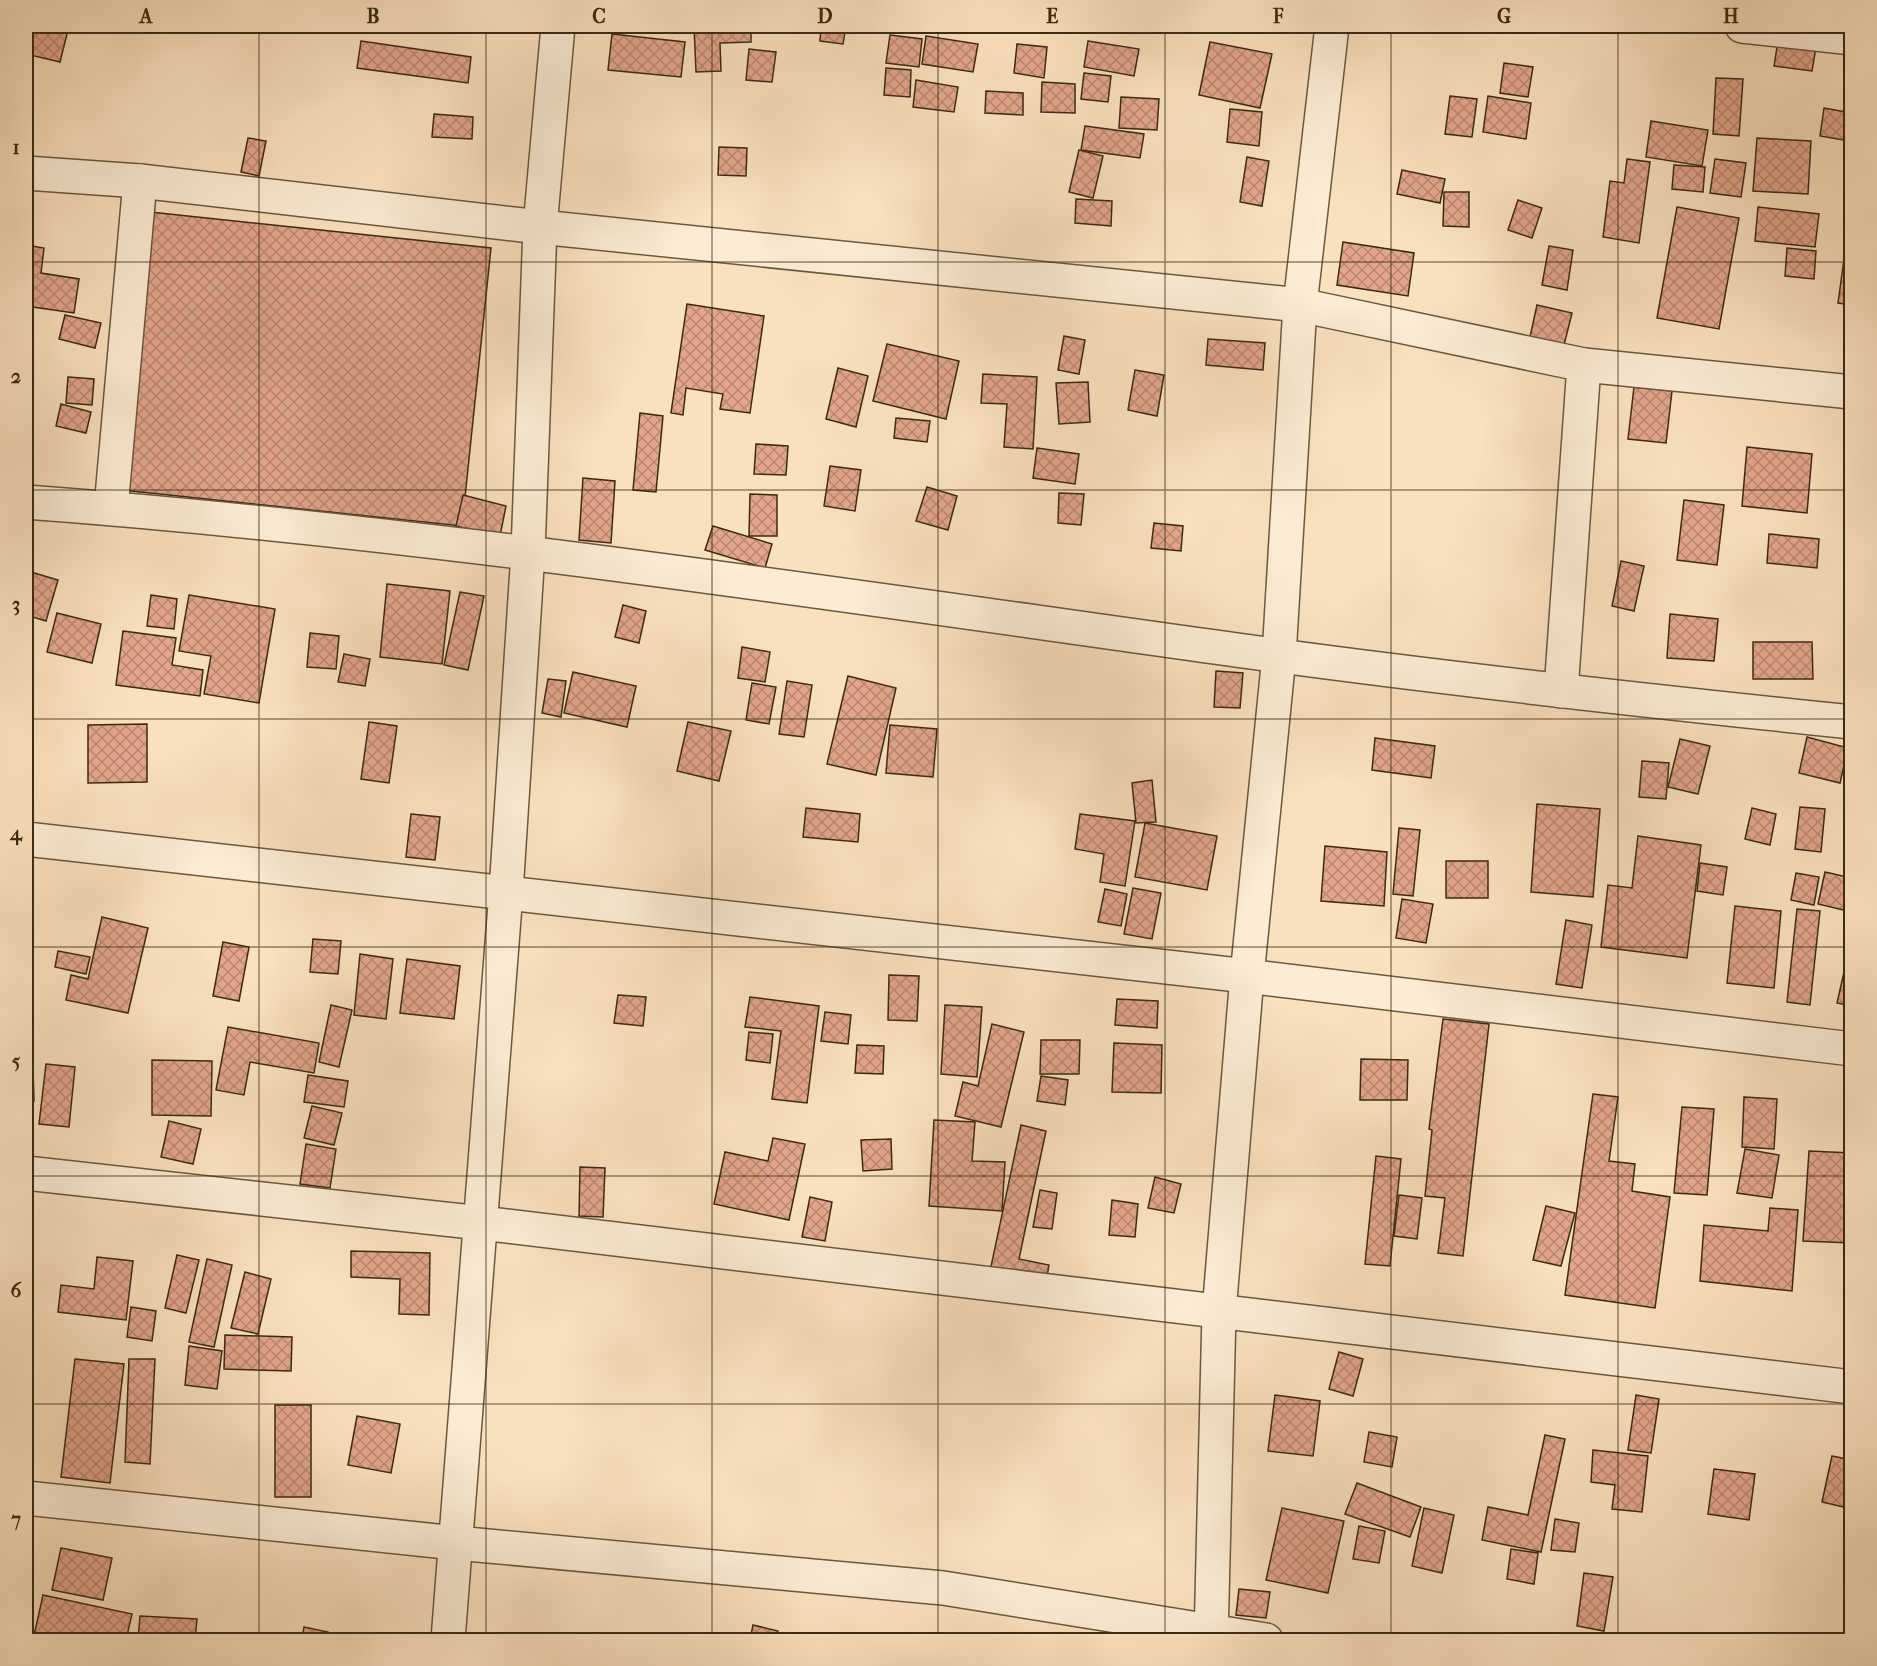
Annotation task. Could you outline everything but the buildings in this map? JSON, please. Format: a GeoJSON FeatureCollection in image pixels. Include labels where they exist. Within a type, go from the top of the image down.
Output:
{"type":"FeatureCollection","features":[{"type":"Feature","properties":{"kind":"street"},"geometry":{"type":"LineString","coordinates":[[448,1641],[506,892],[528,552],[540,227],[558,26]]}},
{"type":"Feature","properties":{"kind":"street"},"geometry":{"type":"LineString","coordinates":[[1212,1637],[1219,1312],[1247,976],[1279,656],[1300,305],[1332,26]]}},
{"type":"Feature","properties":{"kind":"street"},"geometry":{"type":"LineString","coordinates":[[1742,26],[1851,38]]}},
{"type":"Feature","properties":{"kind":"street"},"geometry":{"type":"LineString","coordinates":[[26,172],[140,181],[540,227],[1300,305],[1584,365],[1851,392]]}},
{"type":"Feature","properties":{"kind":"street"},"geometry":{"type":"LineString","coordinates":[[111,508],[140,181]]}},
{"type":"Feature","properties":{"kind":"street"},"geometry":{"type":"LineString","coordinates":[[1561,691],[1584,365]]}},
{"type":"Feature","properties":{"kind":"street"},"geometry":{"type":"LineString","coordinates":[[26,502],[111,508],[528,552],[1279,656],[1561,691],[1851,722]]}},
{"type":"Feature","properties":{"kind":"street"},"geometry":{"type":"LineString","coordinates":[[26,839],[1247,976],[1851,1049]]}},
{"type":"Feature","properties":{"kind":"street"},"geometry":{"type":"LineString","coordinates":[[26,1173],[482,1223],[1851,1387]]}},
{"type":"Feature","properties":{"kind":"street"},"geometry":{"type":"LineString","coordinates":[[26,1498],[456,1543],[943,1588],[1212,1637],[1266,1641]]}}]}
